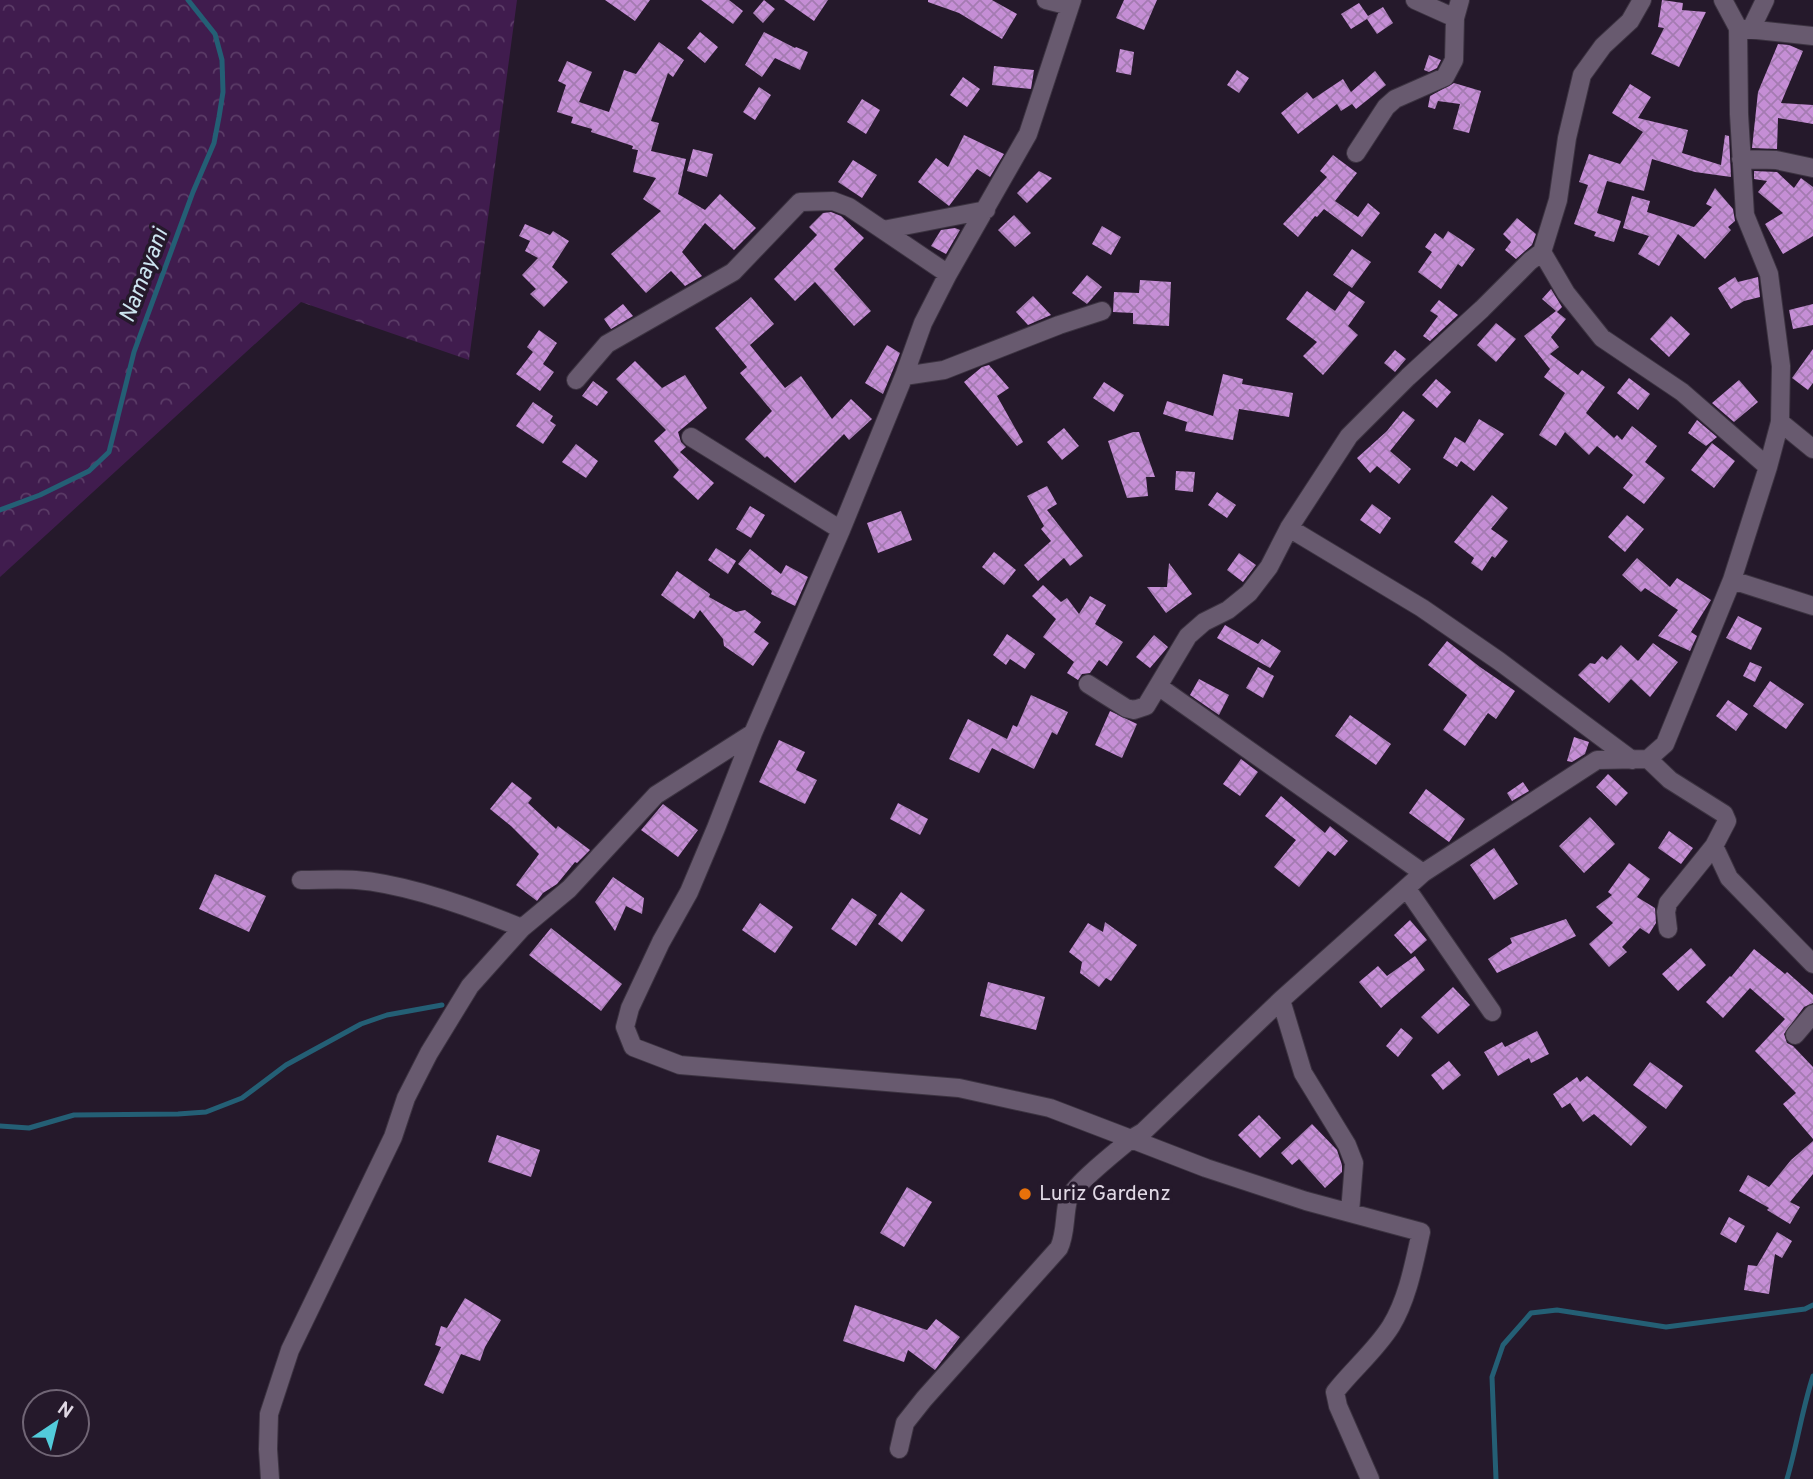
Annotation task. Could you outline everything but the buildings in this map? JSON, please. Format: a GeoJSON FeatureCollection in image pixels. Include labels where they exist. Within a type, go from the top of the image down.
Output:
{"type":"FeatureCollection","features":[{"type":"Feature","properties":{"kind":"street"},"geometry":{"type":"LineString","coordinates":[[1046,0],[1071,3],[1028,134],[923,323],[841,530],[753,733],[689,892],[630,1009],[625,1027],[633,1047],[680,1065],[960,1088],[1050,1108],[1219,1172],[1318,1205],[1421,1232],[1410,1279],[1393,1324],[1335,1392],[1338,1406],[1370,1479]]}},
{"type":"Feature","properties":{"kind":"street"},"geometry":{"type":"LineString","coordinates":[[1415,0],[1455,19]]}},
{"type":"Feature","properties":{"kind":"street"},"geometry":{"type":"LineString","coordinates":[[1356,153],[1386,107],[1395,99],[1445,77],[1454,60],[1455,19],[1460,0]]}},
{"type":"Feature","properties":{"kind":"street"},"geometry":{"type":"LineString","coordinates":[[1088,684],[1126,708],[1134,710],[1146,706],[1188,636],[1204,622],[1228,610],[1249,593],[1269,567],[1289,528],[1349,436],[1530,261],[1542,253],[1558,200],[1570,126],[1582,75],[1603,46],[1630,21],[1642,0]]}},
{"type":"Feature","properties":{"kind":"street"},"geometry":{"type":"LineString","coordinates":[[1723,0],[1745,28],[1813,36]]}},
{"type":"Feature","properties":{"kind":"street"},"geometry":{"type":"LineString","coordinates":[[899,1449],[905,1423],[924,1399],[1059,1248],[1063,1239],[1069,1197],[1131,1139],[1143,1132],[1281,1000],[1423,873],[1597,760],[1640,759],[1665,744],[1732,580],[1780,422],[1781,366],[1769,274],[1745,215],[1741,159],[1745,28],[1765,0]]}},
{"type":"Feature","properties":{"kind":"street"},"geometry":{"type":"LineString","coordinates":[[1741,159],[1776,160],[1813,168]]}},
{"type":"Feature","properties":{"kind":"street"},"geometry":{"type":"LineString","coordinates":[[576,380],[607,344],[733,272],[800,202],[833,201],[849,207],[948,274]]}},
{"type":"Feature","properties":{"kind":"street"},"geometry":{"type":"LineString","coordinates":[[883,230],[986,210]]}},
{"type":"Feature","properties":{"kind":"street"},"geometry":{"type":"LineString","coordinates":[[1542,253],[1566,293],[1602,338],[1682,392],[1768,467]]}},
{"type":"Feature","properties":{"kind":"street"},"geometry":{"type":"LineString","coordinates":[[904,376],[944,370],[1059,324],[1102,311]]}},
{"type":"Feature","properties":{"kind":"street"},"geometry":{"type":"LineString","coordinates":[[1780,422],[1813,449]]}},
{"type":"Feature","properties":{"kind":"street"},"geometry":{"type":"LineString","coordinates":[[691,437],[841,530]]}},
{"type":"Feature","properties":{"kind":"street"},"geometry":{"type":"LineString","coordinates":[[1289,528],[1422,608],[1670,780],[1724,814],[1727,821],[1714,846],[1668,903],[1668,929]]}},
{"type":"Feature","properties":{"kind":"street"},"geometry":{"type":"LineString","coordinates":[[1732,580],[1813,606]]}},
{"type":"Feature","properties":{"kind":"street"},"geometry":{"type":"LineString","coordinates":[[1158,686],[1423,873]]}},
{"type":"Feature","properties":{"kind":"street"},"geometry":{"type":"LineString","coordinates":[[270,1479],[269,1414],[290,1350],[393,1138],[406,1098],[470,986],[522,928],[569,889],[656,794],[753,733]]}},
{"type":"Feature","properties":{"kind":"street"},"geometry":{"type":"LineString","coordinates":[[1714,846],[1729,878],[1813,964]]}},
{"type":"Feature","properties":{"kind":"street"},"geometry":{"type":"LineString","coordinates":[[301,880],[357,880],[396,887],[482,912],[522,928]]}},
{"type":"Feature","properties":{"kind":"street"},"geometry":{"type":"LineString","coordinates":[[1407,889],[1492,1012]]}},
{"type":"Feature","properties":{"kind":"street"},"geometry":{"type":"LineString","coordinates":[[1281,1000],[1303,1073],[1347,1145],[1354,1163],[1350,1212]]}},
{"type":"Feature","properties":{"kind":"street"},"geometry":{"type":"LineString","coordinates":[[1795,1035],[1813,1014]]}},
{"type":"Feature","properties":{"kind":"green space"},"geometry":{"type":"Polygon","coordinates":[[[0,0],[517,0],[469,360],[301,302],[0,577],[0,0]]]}},
{"type":"Feature","properties":{"kind":"waterway","name":"Namayani"},"geometry":{"type":"LineString","coordinates":[[0,510],[40,495],[89,471],[109,452],[134,352],[214,143],[219,117],[223,92],[222,60],[215,34],[188,0]]}},
{"type":"Feature","properties":{"kind":"waterway"},"geometry":{"type":"LineString","coordinates":[[0,1126],[29,1128],[74,1115],[206,1112],[242,1098],[286,1065],[361,1024],[387,1015],[442,1005]]}},
{"type":"Feature","properties":{"kind":"waterway"},"geometry":{"type":"LineString","coordinates":[[1496,1479],[1492,1377],[1503,1345],[1531,1313],[1557,1310],[1666,1327],[1805,1309],[1813,1305]]}},
{"type":"Feature","properties":{"kind":"waterway"},"geometry":{"type":"LineString","coordinates":[[1787,1479],[1813,1376]]}},
{"type":"Feature","properties":{"kind":"place","name":"Luriz Gardenz"},"geometry":{"type":"Point","coordinates":[1025,1194]}}]}
